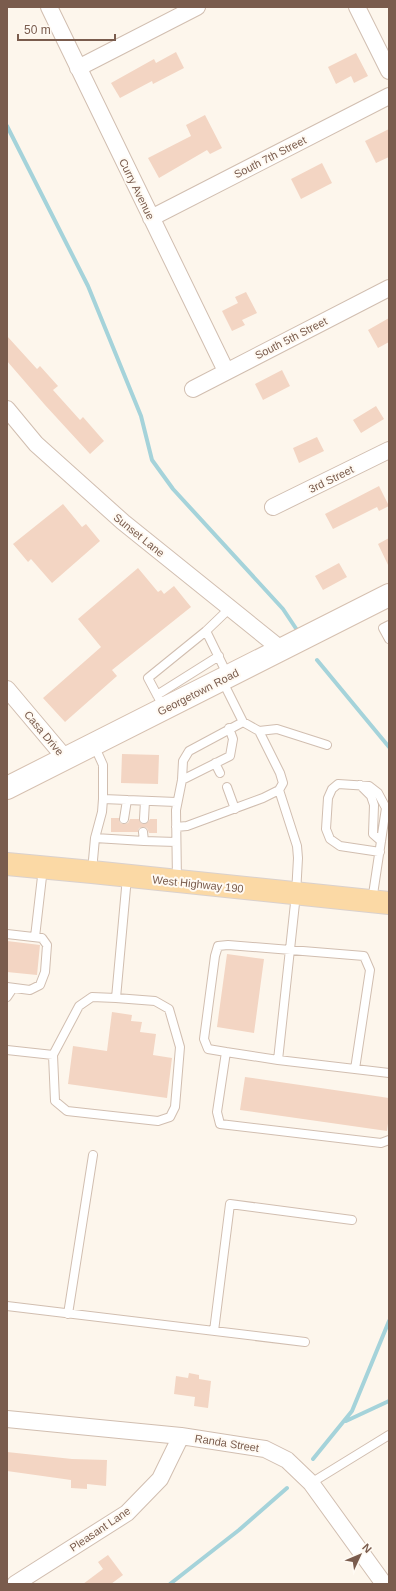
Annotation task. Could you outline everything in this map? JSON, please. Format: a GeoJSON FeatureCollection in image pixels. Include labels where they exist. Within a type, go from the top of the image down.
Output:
{"type":"FeatureCollection","features":[{"type":"Feature","properties":{"kind":"main road","name":"West Highway 190"},"geometry":{"type":"LineString","coordinates":[[7,864],[381,903]]}},
{"type":"Feature","properties":{"kind":"street","name":"Curry Avenue"},"geometry":{"type":"LineString","coordinates":[[49,7],[226,372]]}},
{"type":"Feature","properties":{"kind":"street"},"geometry":{"type":"LineString","coordinates":[[78,68],[197,7]]}},
{"type":"Feature","properties":{"kind":"street"},"geometry":{"type":"LineString","coordinates":[[358,7],[389,71]]}},
{"type":"Feature","properties":{"kind":"street","name":"South 7th Street"},"geometry":{"type":"LineString","coordinates":[[151,218],[389,96]]}},
{"type":"Feature","properties":{"kind":"street","name":"South 5th Street"},"geometry":{"type":"LineString","coordinates":[[193,389],[389,288]]}},
{"type":"Feature","properties":{"kind":"street","name":"Sunset Lane"},"geometry":{"type":"LineString","coordinates":[[7,409],[36,444],[123,522],[282,650]]}},
{"type":"Feature","properties":{"kind":"street","name":"3rd Street"},"geometry":{"type":"LineString","coordinates":[[273,507],[389,450]]}},
{"type":"Feature","properties":{"kind":"street","name":"Georgetown Road"},"geometry":{"type":"LineString","coordinates":[[7,788],[94,745],[161,702],[226,678],[389,595]]}},
{"type":"Feature","properties":{"kind":"street","name":"Casa Drive"},"geometry":{"type":"LineString","coordinates":[[7,689],[66,759]]}},
{"type":"Feature","properties":{"kind":"street","name":"Randa Street"},"geometry":{"type":"LineString","coordinates":[[7,1419],[181,1436],[265,1449],[287,1460],[311,1483],[383,1581]]}},
{"type":"Feature","properties":{"kind":"street","name":"Pleasant Lane"},"geometry":{"type":"LineString","coordinates":[[15,1584],[127,1513],[160,1479],[181,1436]]}},
{"type":"Feature","properties":{"kind":"lane"},"geometry":{"type":"LineString","coordinates":[[219,656],[161,702],[148,678],[206,631],[230,608]]}},
{"type":"Feature","properties":{"kind":"lane"},"geometry":{"type":"LineString","coordinates":[[389,625],[383,628],[389,639]]}},
{"type":"Feature","properties":{"kind":"lane"},"geometry":{"type":"LineString","coordinates":[[176,827],[187,826],[264,798],[279,790],[283,783],[280,773],[259,731],[243,722],[219,656],[206,631]]}},
{"type":"Feature","properties":{"kind":"lane"},"geometry":{"type":"LineString","coordinates":[[177,882],[176,802],[182,780],[183,761],[189,751],[229,728],[243,722]]}},
{"type":"Feature","properties":{"kind":"lane"},"geometry":{"type":"LineString","coordinates":[[182,780],[230,756],[233,739],[229,728]]}},
{"type":"Feature","properties":{"kind":"lane"},"geometry":{"type":"LineString","coordinates":[[259,731],[277,729],[327,745]]}},
{"type":"Feature","properties":{"kind":"lane"},"geometry":{"type":"LineString","coordinates":[[92,872],[95,838],[102,812],[103,799],[103,765],[94,745]]}},
{"type":"Feature","properties":{"kind":"lane"},"geometry":{"type":"LineString","coordinates":[[215,763],[220,773]]}},
{"type":"Feature","properties":{"kind":"lane"},"geometry":{"type":"LineString","coordinates":[[380,852],[340,846],[330,839],[326,829],[328,798],[332,789],[338,784],[369,786],[378,793],[386,808],[380,852],[381,903]]}},
{"type":"Feature","properties":{"kind":"lane"},"geometry":{"type":"LineString","coordinates":[[360,785],[371,796],[374,805],[373,834],[381,841]]}},
{"type":"Feature","properties":{"kind":"lane"},"geometry":{"type":"LineString","coordinates":[[227,787],[235,809]]}},
{"type":"Feature","properties":{"kind":"lane"},"geometry":{"type":"LineString","coordinates":[[278,1060],[296,894],[298,858],[297,846],[279,790]]}},
{"type":"Feature","properties":{"kind":"lane"},"geometry":{"type":"LineString","coordinates":[[103,799],[176,802]]}},
{"type":"Feature","properties":{"kind":"lane"},"geometry":{"type":"LineString","coordinates":[[124,818],[127,800]]}},
{"type":"Feature","properties":{"kind":"lane"},"geometry":{"type":"LineString","coordinates":[[144,819],[145,801]]}},
{"type":"Feature","properties":{"kind":"lane"},"geometry":{"type":"LineString","coordinates":[[144,832],[144,841]]}},
{"type":"Feature","properties":{"kind":"lane"},"geometry":{"type":"LineString","coordinates":[[95,838],[124,836],[144,841],[176,842]]}},
{"type":"Feature","properties":{"kind":"lane"},"geometry":{"type":"LineString","coordinates":[[35,937],[43,868]]}},
{"type":"Feature","properties":{"kind":"lane"},"geometry":{"type":"LineString","coordinates":[[116,998],[127,877]]}},
{"type":"Feature","properties":{"kind":"lane"},"geometry":{"type":"LineString","coordinates":[[7,934],[42,938],[47,945],[45,972],[40,985],[30,990],[10,988],[7,996]]}},
{"type":"Feature","properties":{"kind":"lane"},"geometry":{"type":"LineString","coordinates":[[355,1069],[370,970],[364,956],[228,944],[218,946],[215,956],[204,1039],[208,1049],[278,1060],[389,1073]]}},
{"type":"Feature","properties":{"kind":"lane"},"geometry":{"type":"LineString","coordinates":[[92,997],[116,998],[155,1001],[169,1009],[180,1047],[175,1107],[170,1116],[158,1121],[68,1111],[55,1101],[53,1055],[79,1006],[92,997]]}},
{"type":"Feature","properties":{"kind":"lane"},"geometry":{"type":"LineString","coordinates":[[7,1050],[53,1055]]}},
{"type":"Feature","properties":{"kind":"lane"},"geometry":{"type":"LineString","coordinates":[[226,1052],[217,1112],[220,1124],[381,1143],[389,1140]]}},
{"type":"Feature","properties":{"kind":"lane"},"geometry":{"type":"LineString","coordinates":[[68,1314],[93,1155]]}},
{"type":"Feature","properties":{"kind":"lane"},"geometry":{"type":"LineString","coordinates":[[214,1332],[230,1204],[352,1220]]}},
{"type":"Feature","properties":{"kind":"lane"},"geometry":{"type":"LineString","coordinates":[[7,1306],[305,1342]]}},
{"type":"Feature","properties":{"kind":"lane"},"geometry":{"type":"LineString","coordinates":[[311,1483],[389,1435]]}},
{"type":"Feature","properties":{"kind":"building"},"geometry":{"type":"Polygon","coordinates":[[[176,52],[184,68],[153,84],[152,81],[120,98],[111,83],[154,59],[156,63],[176,52]]]}},
{"type":"Feature","properties":{"kind":"building"},"geometry":{"type":"Polygon","coordinates":[[[356,53],[368,76],[354,83],[351,76],[336,84],[328,67],[356,53]]]}},
{"type":"Feature","properties":{"kind":"building"},"geometry":{"type":"Polygon","coordinates":[[[205,115],[222,148],[210,154],[207,150],[159,178],[148,158],[191,136],[186,125],[205,115]]]}},
{"type":"Feature","properties":{"kind":"building"},"geometry":{"type":"Polygon","coordinates":[[[389,129],[389,157],[376,163],[365,141],[389,129]]]}},
{"type":"Feature","properties":{"kind":"building"},"geometry":{"type":"Polygon","coordinates":[[[322,163],[332,183],[301,199],[291,179],[322,163]]]}},
{"type":"Feature","properties":{"kind":"building"},"geometry":{"type":"Polygon","coordinates":[[[246,292],[257,313],[242,320],[245,325],[232,331],[222,311],[238,303],[235,297],[246,292]]]}},
{"type":"Feature","properties":{"kind":"building"},"geometry":{"type":"Polygon","coordinates":[[[389,318],[389,342],[378,348],[368,330],[389,318]]]}},
{"type":"Feature","properties":{"kind":"building"},"geometry":{"type":"Polygon","coordinates":[[[7,336],[37,369],[40,366],[58,386],[53,390],[80,420],[83,417],[104,441],[90,454],[7,361],[7,336]]]}},
{"type":"Feature","properties":{"kind":"building"},"geometry":{"type":"Polygon","coordinates":[[[282,370],[290,386],[263,400],[255,384],[282,370]]]}},
{"type":"Feature","properties":{"kind":"building"},"geometry":{"type":"Polygon","coordinates":[[[376,406],[384,419],[361,433],[353,420],[376,406]]]}},
{"type":"Feature","properties":{"kind":"building"},"geometry":{"type":"Polygon","coordinates":[[[317,437],[324,451],[299,463],[293,448],[317,437]]]}},
{"type":"Feature","properties":{"kind":"building"},"geometry":{"type":"Polygon","coordinates":[[[379,486],[389,506],[379,511],[377,507],[333,529],[325,514],[379,486]]]}},
{"type":"Feature","properties":{"kind":"building"},"geometry":{"type":"Polygon","coordinates":[[[63,504],[82,527],[86,524],[100,541],[52,583],[31,559],[28,562],[13,544],[63,504]]]}},
{"type":"Feature","properties":{"kind":"building"},"geometry":{"type":"Polygon","coordinates":[[[389,538],[389,567],[378,544],[389,538]]]}},
{"type":"Feature","properties":{"kind":"building"},"geometry":{"type":"Polygon","coordinates":[[[339,563],[347,577],[323,590],[315,576],[339,563]]]}},
{"type":"Feature","properties":{"kind":"building"},"geometry":{"type":"Polygon","coordinates":[[[138,568],[158,592],[161,590],[164,594],[174,586],[191,607],[112,670],[117,676],[65,722],[43,698],[101,647],[78,619],[138,568]]]}},
{"type":"Feature","properties":{"kind":"building"},"geometry":{"type":"Polygon","coordinates":[[[122,754],[159,755],[158,784],[121,783],[122,754]]]}},
{"type":"Feature","properties":{"kind":"building"},"geometry":{"type":"Polygon","coordinates":[[[111,818],[119,818],[120,823],[124,824],[128,823],[130,819],[139,819],[141,823],[144,824],[150,819],[157,819],[157,833],[149,833],[147,828],[143,827],[139,828],[138,832],[111,832],[111,818]]]}},
{"type":"Feature","properties":{"kind":"building"},"geometry":{"type":"Polygon","coordinates":[[[7,941],[40,945],[37,975],[7,972],[7,941]]]}},
{"type":"Feature","properties":{"kind":"building"},"geometry":{"type":"Polygon","coordinates":[[[227,954],[264,959],[254,1033],[217,1027],[227,954]]]}},
{"type":"Feature","properties":{"kind":"building"},"geometry":{"type":"Polygon","coordinates":[[[112,1012],[132,1015],[131,1021],[142,1022],[140,1032],[156,1034],[153,1055],[172,1058],[167,1098],[68,1084],[73,1046],[107,1051],[112,1012]]]}},
{"type":"Feature","properties":{"kind":"building"},"geometry":{"type":"Polygon","coordinates":[[[245,1077],[389,1098],[387,1131],[240,1110],[245,1077]]]}},
{"type":"Feature","properties":{"kind":"building"},"geometry":{"type":"Polygon","coordinates":[[[189,1373],[199,1375],[199,1379],[211,1381],[208,1408],[194,1406],[195,1397],[174,1394],[176,1376],[188,1378],[189,1373]]]}},
{"type":"Feature","properties":{"kind":"building"},"geometry":{"type":"Polygon","coordinates":[[[7,1452],[72,1459],[107,1460],[106,1486],[87,1484],[87,1489],[71,1488],[71,1480],[7,1471],[7,1452]]]}},
{"type":"Feature","properties":{"kind":"building"},"geometry":{"type":"Polygon","coordinates":[[[108,1555],[123,1575],[111,1584],[83,1584],[103,1569],[98,1562],[108,1555]]]}},
{"type":"Feature","properties":{"kind":"waterway"},"geometry":{"type":"LineString","coordinates":[[7,126],[88,286],[141,416],[152,460],[173,489],[283,609],[297,630]]}},
{"type":"Feature","properties":{"kind":"waterway"},"geometry":{"type":"LineString","coordinates":[[317,660],[389,747]]}},
{"type":"Feature","properties":{"kind":"waterway"},"geometry":{"type":"LineString","coordinates":[[313,1459],[352,1411],[389,1321]]}},
{"type":"Feature","properties":{"kind":"waterway"},"geometry":{"type":"LineString","coordinates":[[346,1421],[389,1401]]}},
{"type":"Feature","properties":{"kind":"waterway"},"geometry":{"type":"LineString","coordinates":[[170,1584],[239,1530],[287,1488]]}}]}
